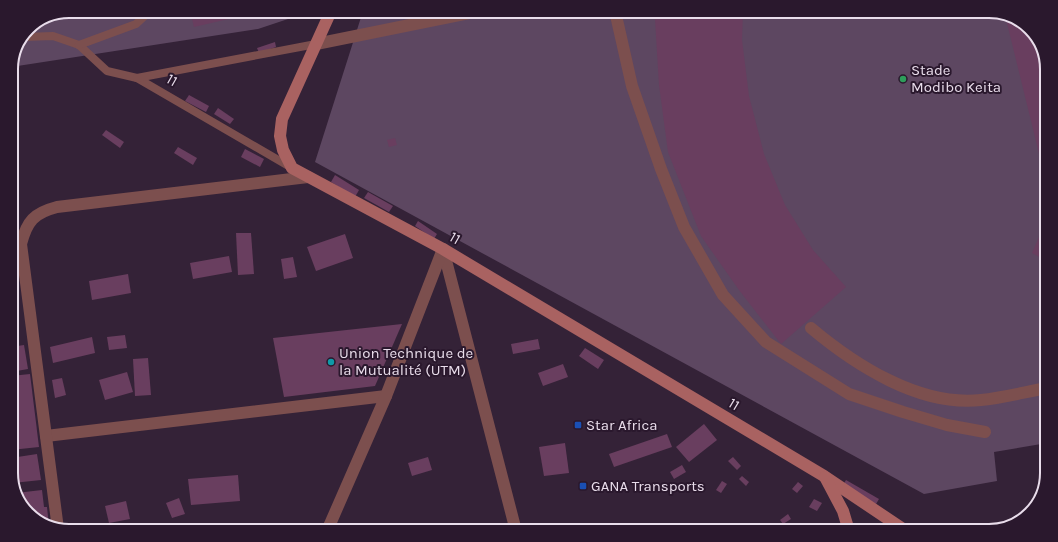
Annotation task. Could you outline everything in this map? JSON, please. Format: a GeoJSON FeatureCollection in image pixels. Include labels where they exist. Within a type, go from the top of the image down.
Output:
{"type":"FeatureCollection","features":[{"type":"Feature","properties":{"kind":"street"},"geometry":{"type":"LineString","coordinates":[[292,168],[280,136],[282,119],[329,18]]}},
{"type":"Feature","properties":{"kind":"street"},"geometry":{"type":"LineString","coordinates":[[316,44],[444,18]]}},
{"type":"Feature","properties":{"kind":"street"},"geometry":{"type":"LineString","coordinates":[[617,18],[632,86],[661,169],[684,227],[724,295],[766,342],[849,394],[947,425],[985,432]]}},
{"type":"Feature","properties":{"kind":"street","name":"11"},"geometry":{"type":"LineString","coordinates":[[292,168],[443,249],[824,476],[896,524]]}},
{"type":"Feature","properties":{"kind":"street"},"geometry":{"type":"LineString","coordinates":[[57,522],[21,244],[25,229],[34,218],[43,211],[57,207],[308,176]]}},
{"type":"Feature","properties":{"kind":"street"},"geometry":{"type":"LineString","coordinates":[[330,524],[386,396],[443,249]]}},
{"type":"Feature","properties":{"kind":"street"},"geometry":{"type":"LineString","coordinates":[[443,249],[514,524]]}},
{"type":"Feature","properties":{"kind":"street"},"geometry":{"type":"LineString","coordinates":[[811,328],[834,347],[866,368],[922,394],[951,400],[980,400],[1040,389]]}},
{"type":"Feature","properties":{"kind":"street"},"geometry":{"type":"LineString","coordinates":[[46,436],[386,396]]}},
{"type":"Feature","properties":{"kind":"street"},"geometry":{"type":"LineString","coordinates":[[824,476],[843,511],[847,524]]}},
{"type":"Feature","properties":{"kind":"lane"},"geometry":{"type":"LineString","coordinates":[[79,45],[136,24],[142,18]]}},
{"type":"Feature","properties":{"kind":"lane"},"geometry":{"type":"LineString","coordinates":[[30,37],[53,36],[79,45],[107,71],[137,78]]}},
{"type":"Feature","properties":{"kind":"lane","name":"11"},"geometry":{"type":"LineString","coordinates":[[137,78],[316,44]]}},
{"type":"Feature","properties":{"kind":"lane","name":"11"},"geometry":{"type":"LineString","coordinates":[[137,78],[292,168]]}},
{"type":"Feature","properties":{"kind":"shaded area"},"geometry":{"type":"Polygon","coordinates":[[[291,18],[258,29],[18,66],[22,49],[33,33],[49,22],[59,19],[291,18]]]}},
{"type":"Feature","properties":{"kind":"shaded area"},"geometry":{"type":"Polygon","coordinates":[[[361,18],[996,18],[1012,23],[1027,35],[1035,46],[1040,65],[1040,444],[994,452],[997,481],[924,494],[315,162],[361,18]]]}},
{"type":"Feature","properties":{"kind":"building"},"geometry":{"type":"Polygon","coordinates":[[[192,18],[233,18],[194,27],[192,18]]]}},
{"type":"Feature","properties":{"kind":"building"},"geometry":{"type":"Polygon","coordinates":[[[743,18],[742,40],[749,96],[764,154],[785,205],[813,250],[846,287],[781,344],[739,290],[701,236],[668,152],[659,85],[655,19],[743,18]]]}},
{"type":"Feature","properties":{"kind":"building"},"geometry":{"type":"Polygon","coordinates":[[[1007,21],[1018,27],[1027,35],[1035,46],[1039,59],[1040,158],[1007,21]]]}},
{"type":"Feature","properties":{"kind":"building"},"geometry":{"type":"Polygon","coordinates":[[[275,42],[276,47],[259,53],[257,48],[275,42]]]}},
{"type":"Feature","properties":{"kind":"building"},"geometry":{"type":"Polygon","coordinates":[[[189,95],[209,106],[206,112],[185,101],[189,95]]]}},
{"type":"Feature","properties":{"kind":"building"},"geometry":{"type":"Polygon","coordinates":[[[218,108],[234,119],[230,124],[214,114],[218,108]]]}},
{"type":"Feature","properties":{"kind":"building"},"geometry":{"type":"Polygon","coordinates":[[[106,130],[124,142],[120,148],[102,135],[106,130]]]}},
{"type":"Feature","properties":{"kind":"building"},"geometry":{"type":"Polygon","coordinates":[[[395,138],[397,145],[389,147],[387,140],[395,138]]]}},
{"type":"Feature","properties":{"kind":"building"},"geometry":{"type":"Polygon","coordinates":[[[178,147],[197,158],[193,165],[174,153],[178,147]]]}},
{"type":"Feature","properties":{"kind":"building"},"geometry":{"type":"Polygon","coordinates":[[[245,149],[264,159],[260,167],[241,157],[245,149]]]}},
{"type":"Feature","properties":{"kind":"building"},"geometry":{"type":"Polygon","coordinates":[[[335,175],[359,190],[355,197],[331,182],[335,175]]]}},
{"type":"Feature","properties":{"kind":"building"},"geometry":{"type":"Polygon","coordinates":[[[368,192],[393,206],[389,212],[364,198],[368,192]]]}},
{"type":"Feature","properties":{"kind":"building"},"geometry":{"type":"Polygon","coordinates":[[[418,221],[437,234],[434,239],[415,226],[418,221]]]}},
{"type":"Feature","properties":{"kind":"building"},"geometry":{"type":"Polygon","coordinates":[[[236,233],[251,233],[254,274],[238,275],[236,233]]]}},
{"type":"Feature","properties":{"kind":"building"},"geometry":{"type":"Polygon","coordinates":[[[345,234],[353,258],[316,271],[307,247],[345,234]]]}},
{"type":"Feature","properties":{"kind":"building"},"geometry":{"type":"Polygon","coordinates":[[[1040,235],[1040,257],[1032,253],[1040,235]]]}},
{"type":"Feature","properties":{"kind":"building"},"geometry":{"type":"Polygon","coordinates":[[[229,256],[232,272],[193,279],[190,263],[229,256]]]}},
{"type":"Feature","properties":{"kind":"building"},"geometry":{"type":"Polygon","coordinates":[[[293,257],[297,277],[284,279],[281,259],[293,257]]]}},
{"type":"Feature","properties":{"kind":"building"},"geometry":{"type":"Polygon","coordinates":[[[128,274],[131,293],[92,300],[89,281],[128,274]]]}},
{"type":"Feature","properties":{"kind":"building","name":"Union Technique de la Mutualité (UTM)"},"geometry":{"type":"Polygon","coordinates":[[[402,324],[375,386],[284,397],[273,338],[402,324]]]}},
{"type":"Feature","properties":{"kind":"building"},"geometry":{"type":"Polygon","coordinates":[[[125,335],[127,348],[109,350],[107,337],[125,335]]]}},
{"type":"Feature","properties":{"kind":"building"},"geometry":{"type":"Polygon","coordinates":[[[92,337],[95,353],[53,363],[50,347],[92,337]]]}},
{"type":"Feature","properties":{"kind":"building"},"geometry":{"type":"Polygon","coordinates":[[[538,339],[540,349],[513,354],[511,344],[538,339]]]}},
{"type":"Feature","properties":{"kind":"building"},"geometry":{"type":"Polygon","coordinates":[[[24,345],[28,369],[18,371],[18,346],[24,345]]]}},
{"type":"Feature","properties":{"kind":"building"},"geometry":{"type":"Polygon","coordinates":[[[585,348],[604,360],[598,369],[579,356],[585,348]]]}},
{"type":"Feature","properties":{"kind":"building"},"geometry":{"type":"Polygon","coordinates":[[[148,358],[151,395],[135,396],[133,359],[148,358]]]}},
{"type":"Feature","properties":{"kind":"building"},"geometry":{"type":"Polygon","coordinates":[[[563,364],[568,377],[543,386],[538,373],[563,364]]]}},
{"type":"Feature","properties":{"kind":"building"},"geometry":{"type":"Polygon","coordinates":[[[127,372],[133,392],[105,400],[99,380],[127,372]]]}},
{"type":"Feature","properties":{"kind":"building"},"geometry":{"type":"Polygon","coordinates":[[[30,374],[39,447],[18,449],[18,375],[30,374]]]}},
{"type":"Feature","properties":{"kind":"building"},"geometry":{"type":"Polygon","coordinates":[[[62,378],[66,395],[55,398],[52,380],[62,378]]]}},
{"type":"Feature","properties":{"kind":"building"},"geometry":{"type":"Polygon","coordinates":[[[704,424],[717,440],[689,462],[676,447],[704,424]]]}},
{"type":"Feature","properties":{"kind":"building"},"geometry":{"type":"Polygon","coordinates":[[[667,434],[672,447],[614,467],[609,454],[667,434]]]}},
{"type":"Feature","properties":{"kind":"building"},"geometry":{"type":"Polygon","coordinates":[[[565,443],[569,473],[544,476],[539,447],[565,443]]]}},
{"type":"Feature","properties":{"kind":"building"},"geometry":{"type":"Polygon","coordinates":[[[37,454],[41,480],[19,482],[18,457],[37,454]]]}},
{"type":"Feature","properties":{"kind":"building"},"geometry":{"type":"Polygon","coordinates":[[[428,457],[432,470],[412,476],[408,463],[428,457]]]}},
{"type":"Feature","properties":{"kind":"building"},"geometry":{"type":"Polygon","coordinates":[[[733,457],[741,466],[737,470],[728,461],[733,457]]]}},
{"type":"Feature","properties":{"kind":"building"},"geometry":{"type":"Polygon","coordinates":[[[682,465],[686,472],[674,479],[670,472],[682,465]]]}},
{"type":"Feature","properties":{"kind":"building"},"geometry":{"type":"Polygon","coordinates":[[[238,475],[240,501],[191,505],[188,479],[238,475]]]}},
{"type":"Feature","properties":{"kind":"building"},"geometry":{"type":"Polygon","coordinates":[[[742,476],[749,482],[746,486],[739,479],[742,476]]]}},
{"type":"Feature","properties":{"kind":"building"},"geometry":{"type":"Polygon","coordinates":[[[846,480],[879,499],[876,504],[843,485],[846,480]]]}},
{"type":"Feature","properties":{"kind":"building"},"geometry":{"type":"Polygon","coordinates":[[[722,481],[727,484],[721,493],[716,490],[722,481]]]}},
{"type":"Feature","properties":{"kind":"building"},"geometry":{"type":"Polygon","coordinates":[[[798,482],[803,486],[797,493],[792,489],[798,482]]]}},
{"type":"Feature","properties":{"kind":"building"},"geometry":{"type":"Polygon","coordinates":[[[42,490],[44,507],[47,507],[48,520],[31,507],[22,492],[42,490]]]}},
{"type":"Feature","properties":{"kind":"building"},"geometry":{"type":"Polygon","coordinates":[[[179,498],[185,514],[172,518],[166,503],[179,498]]]}},
{"type":"Feature","properties":{"kind":"building"},"geometry":{"type":"Polygon","coordinates":[[[814,499],[822,503],[817,511],[809,507],[814,499]]]}},
{"type":"Feature","properties":{"kind":"building"},"geometry":{"type":"Polygon","coordinates":[[[126,501],[130,519],[109,523],[105,506],[126,501]]]}},
{"type":"Feature","properties":{"kind":"building"},"geometry":{"type":"Polygon","coordinates":[[[788,514],[791,519],[783,524],[780,520],[788,514]]]}},
{"type":"Feature","properties":{"kind":"place","name":"Stade Modibo Keita"},"geometry":{"type":"Point","coordinates":[903,79]}},
{"type":"Feature","properties":{"kind":"place","name":"Union Technique de la Mutualité (UTM)"},"geometry":{"type":"Point","coordinates":[331,362]}},
{"type":"Feature","properties":{"kind":"place","name":"Star Africa"},"geometry":{"type":"Point","coordinates":[578,425]}},
{"type":"Feature","properties":{"kind":"place","name":"GANA Transports"},"geometry":{"type":"Point","coordinates":[583,486]}}]}
